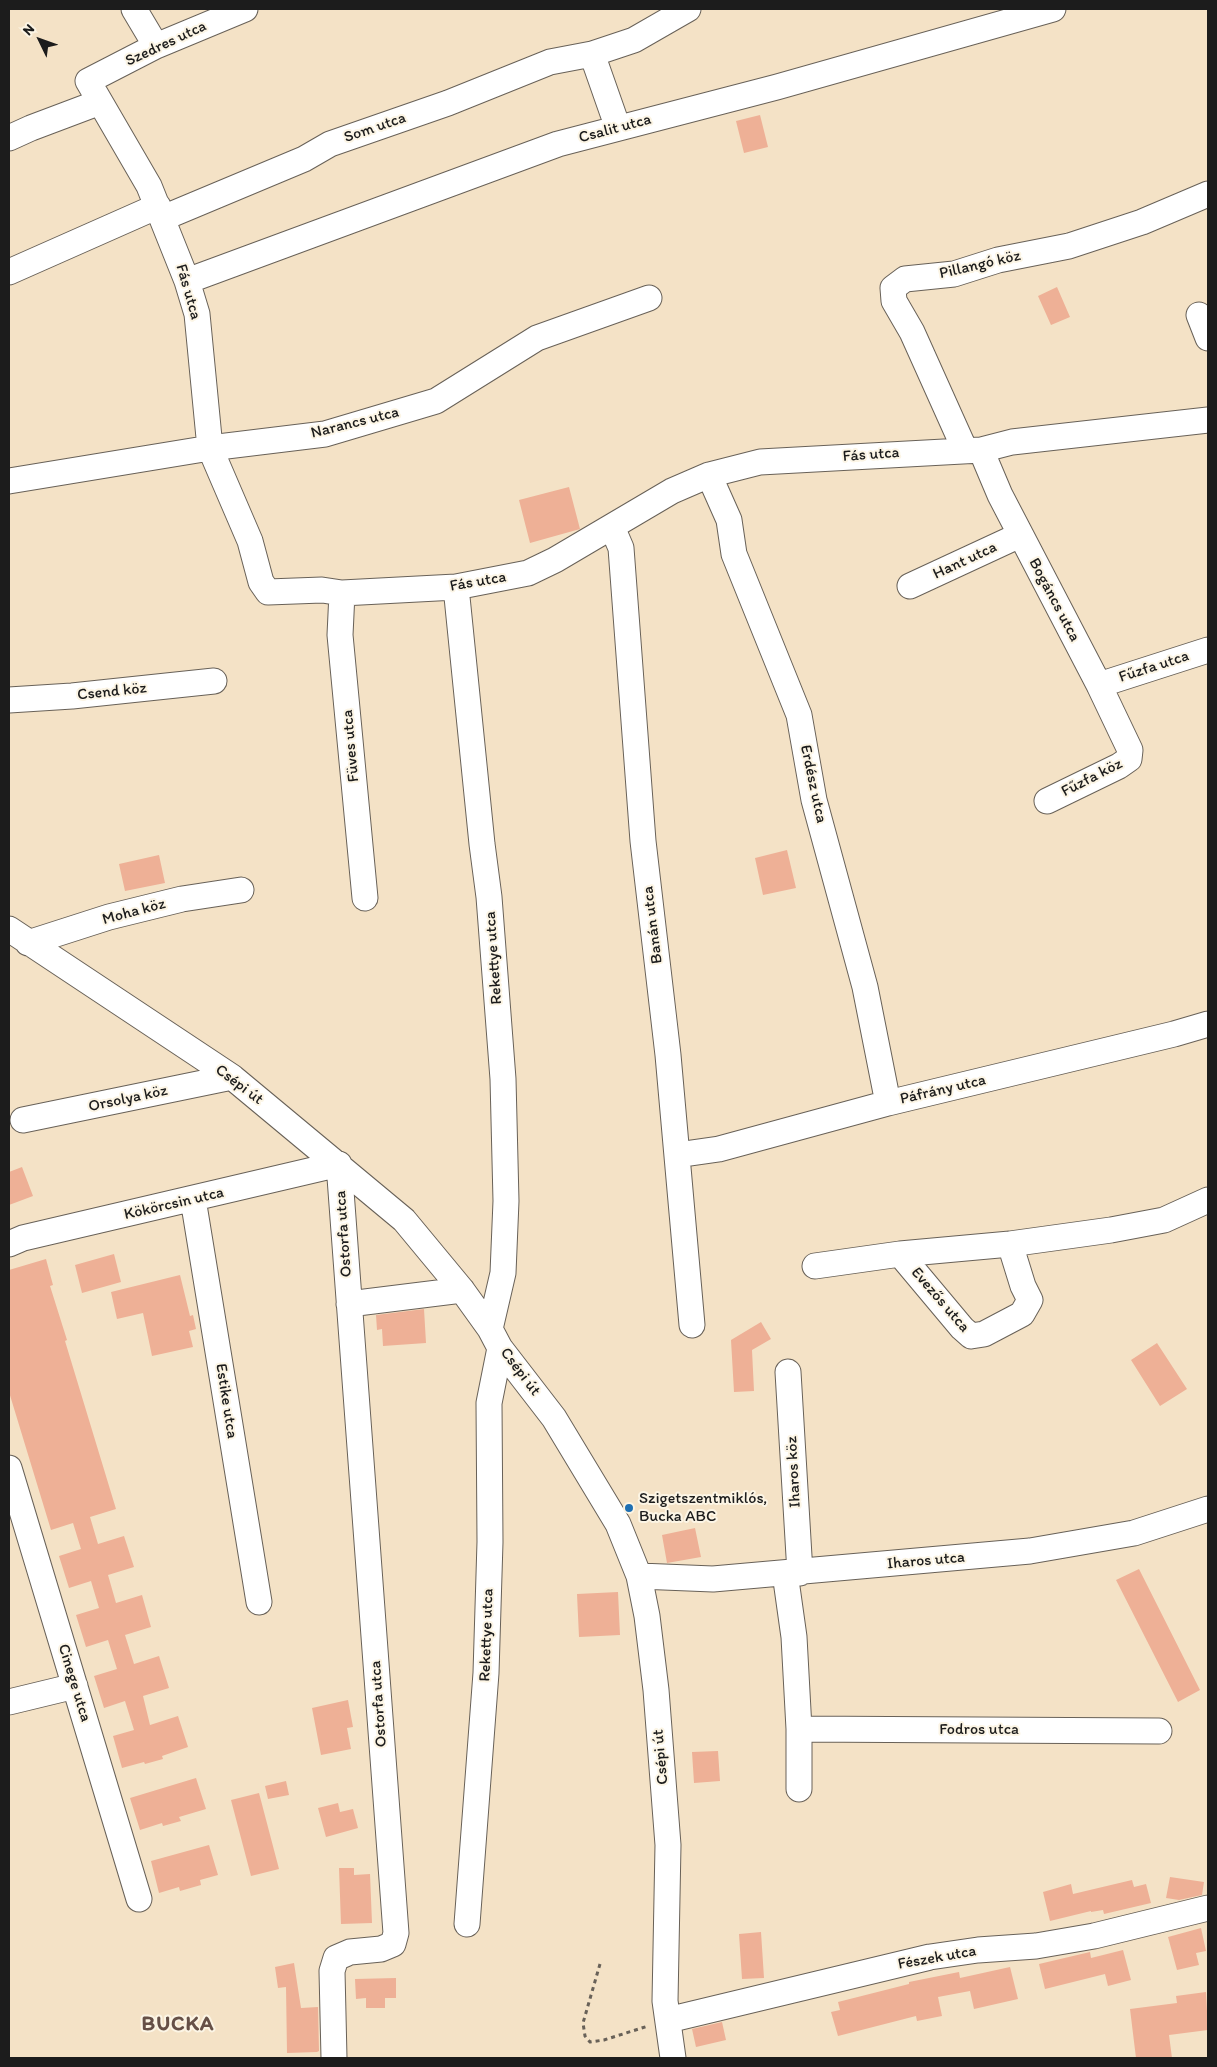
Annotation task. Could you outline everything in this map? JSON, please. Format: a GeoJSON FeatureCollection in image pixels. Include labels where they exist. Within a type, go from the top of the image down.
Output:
{"type":"FeatureCollection","features":[{"type":"Feature","properties":{"kind":"street"},"geometry":{"type":"LineString","coordinates":[[134,9],[156,46]]}},
{"type":"Feature","properties":{"kind":"street","name":"Szedres utca"},"geometry":{"type":"LineString","coordinates":[[9,138],[31,128],[94,92],[156,46],[245,9]]}},
{"type":"Feature","properties":{"kind":"street","name":"Som utca"},"geometry":{"type":"LineString","coordinates":[[9,272],[160,212],[304,159],[330,144],[448,103],[550,62],[592,54],[634,40],[688,9]]}},
{"type":"Feature","properties":{"kind":"street","name":"Csalit utca"},"geometry":{"type":"LineString","coordinates":[[187,281],[558,144],[777,87],[1053,9]]}},
{"type":"Feature","properties":{"kind":"street"},"geometry":{"type":"LineString","coordinates":[[592,54],[618,128]]}},
{"type":"Feature","properties":{"kind":"street","name":"Fás utca"},"geometry":{"type":"LineString","coordinates":[[94,92],[149,186],[187,281],[197,314],[210,448],[250,541],[261,582],[268,592],[322,590],[342,593],[456,587],[528,572],[555,560],[672,491],[709,475],[760,462],[973,450],[1012,442],[1208,420]]}},
{"type":"Feature","properties":{"kind":"street","name":"Pillangó köz"},"geometry":{"type":"LineString","coordinates":[[973,450],[894,301],[894,288],[905,279],[954,274],[998,260],[1069,246],[1142,222],[1208,194]]}},
{"type":"Feature","properties":{"kind":"street","name":"Narancs utca"},"geometry":{"type":"LineString","coordinates":[[9,481],[210,448],[325,434],[436,402],[537,338],[649,298]]}},
{"type":"Feature","properties":{"kind":"street"},"geometry":{"type":"LineString","coordinates":[[1199,315],[1208,338]]}},
{"type":"Feature","properties":{"kind":"street","name":"Bogáncs utca"},"geometry":{"type":"LineString","coordinates":[[973,450],[1000,495],[1099,685],[1130,750]]}},
{"type":"Feature","properties":{"kind":"street","name":"Erdész utca"},"geometry":{"type":"LineString","coordinates":[[709,475],[729,520],[734,554],[799,715],[814,800],[865,987],[888,1103]]}},
{"type":"Feature","properties":{"kind":"street","name":"Banán utca"},"geometry":{"type":"LineString","coordinates":[[612,527],[621,548],[643,841],[668,1055],[692,1325]]}},
{"type":"Feature","properties":{"kind":"street","name":"Hant utca"},"geometry":{"type":"LineString","coordinates":[[910,586],[1020,535]]}},
{"type":"Feature","properties":{"kind":"street","name":"Rekettye utca"},"geometry":{"type":"LineString","coordinates":[[456,587],[489,897],[503,1079],[506,1201],[503,1273],[489,1403],[490,1542],[486,1673],[467,1924]]}},
{"type":"Feature","properties":{"kind":"street","name":"Füves utca"},"geometry":{"type":"LineString","coordinates":[[342,593],[340,636],[365,898]]}},
{"type":"Feature","properties":{"kind":"street","name":"Fűzfa utca"},"geometry":{"type":"LineString","coordinates":[[1099,685],[1208,650]]}},
{"type":"Feature","properties":{"kind":"street","name":"Csend köz"},"geometry":{"type":"LineString","coordinates":[[9,700],[72,696],[214,681]]}},
{"type":"Feature","properties":{"kind":"street","name":"Fűzfa köz"},"geometry":{"type":"LineString","coordinates":[[1047,801],[1119,766],[1129,759],[1130,750]]}},
{"type":"Feature","properties":{"kind":"street","name":"Moha köz"},"geometry":{"type":"LineString","coordinates":[[18,936],[182,899],[241,890]]}},
{"type":"Feature","properties":{"kind":"street","name":"Csépi út"},"geometry":{"type":"LineString","coordinates":[[18,936],[232,1077],[339,1164],[404,1220],[462,1290],[554,1418],[618,1524],[639,1576],[647,1616],[656,1690],[668,1845],[665,2000],[673,2058]]}},
{"type":"Feature","properties":{"kind":"street","name":"Páfrány utca"},"geometry":{"type":"LineString","coordinates":[[677,1155],[719,1149],[888,1103],[1174,1034],[1208,1024]]}},
{"type":"Feature","properties":{"kind":"street","name":"Orsolya köz"},"geometry":{"type":"LineString","coordinates":[[23,1120],[232,1077]]}},
{"type":"Feature","properties":{"kind":"street","name":"Kökörcsin utca"},"geometry":{"type":"LineString","coordinates":[[9,1244],[23,1238],[339,1164]]}},
{"type":"Feature","properties":{"kind":"street","name":"Ostorfa utca"},"geometry":{"type":"LineString","coordinates":[[334,2058],[332,1971],[336,1958],[350,1952],[381,1949],[393,1944],[396,1933],[339,1164]]}},
{"type":"Feature","properties":{"kind":"street","name":"Estike utca"},"geometry":{"type":"LineString","coordinates":[[193,1199],[258,1602]]}},
{"type":"Feature","properties":{"kind":"street","name":"Evezős utca"},"geometry":{"type":"LineString","coordinates":[[815,1266],[900,1254],[1010,1244],[1111,1230],[1164,1220],[1208,1200]]}},
{"type":"Feature","properties":{"kind":"street","name":"Evezős utca"},"geometry":{"type":"LineString","coordinates":[[900,1254],[962,1328],[971,1336],[984,1334],[1022,1314],[1030,1300],[1023,1286],[1010,1244]]}},
{"type":"Feature","properties":{"kind":"street"},"geometry":{"type":"LineString","coordinates":[[349,1304],[462,1290]]}},
{"type":"Feature","properties":{"kind":"street","name":"Iharos köz"},"geometry":{"type":"LineString","coordinates":[[788,1372],[793,1573]]}},
{"type":"Feature","properties":{"kind":"street","name":"Cinege utca"},"geometry":{"type":"LineString","coordinates":[[9,1468],[140,1899]]}},
{"type":"Feature","properties":{"kind":"street","name":"Iharos utca"},"geometry":{"type":"LineString","coordinates":[[639,1576],[713,1579],[1030,1551],[1134,1533],[1208,1509]]}},
{"type":"Feature","properties":{"kind":"street"},"geometry":{"type":"LineString","coordinates":[[793,1573],[799,1729],[799,1789]]}},
{"type":"Feature","properties":{"kind":"street"},"geometry":{"type":"LineString","coordinates":[[9,1702],[75,1686]]}},
{"type":"Feature","properties":{"kind":"street","name":"Fodros utca"},"geometry":{"type":"LineString","coordinates":[[799,1729],[1159,1731]]}},
{"type":"Feature","properties":{"kind":"street","name":"Fészek utca"},"geometry":{"type":"LineString","coordinates":[[668,2020],[930,1957],[978,1950],[1036,1946],[1094,1936],[1208,1908]]}},
{"type":"Feature","properties":{"kind":"path"},"geometry":{"type":"LineString","coordinates":[[600,1964],[583,2023],[585,2036],[590,2042],[604,2040],[668,2020]]}},
{"type":"Feature","properties":{"kind":"building"},"geometry":{"type":"Polygon","coordinates":[[[760,115],[768,147],[744,153],[736,121],[760,115]]]}},
{"type":"Feature","properties":{"kind":"building"},"geometry":{"type":"Polygon","coordinates":[[[1057,287],[1070,317],[1051,325],[1038,296],[1057,287]]]}},
{"type":"Feature","properties":{"kind":"building"},"geometry":{"type":"Polygon","coordinates":[[[569,487],[580,529],[530,543],[519,500],[569,487]]]}},
{"type":"Feature","properties":{"kind":"building"},"geometry":{"type":"Polygon","coordinates":[[[787,850],[796,888],[763,895],[755,858],[787,850]]]}},
{"type":"Feature","properties":{"kind":"building"},"geometry":{"type":"Polygon","coordinates":[[[159,855],[165,883],[125,891],[119,864],[159,855]]]}},
{"type":"Feature","properties":{"kind":"building"},"geometry":{"type":"Polygon","coordinates":[[[22,1167],[33,1196],[9,1205],[9,1172],[22,1167]]]}},
{"type":"Feature","properties":{"kind":"building"},"geometry":{"type":"Polygon","coordinates":[[[114,1254],[121,1282],[82,1293],[75,1265],[114,1254]]]}},
{"type":"Feature","properties":{"kind":"building"},"geometry":{"type":"Polygon","coordinates":[[[46,1259],[53,1285],[50,1286],[67,1340],[65,1341],[116,1509],[90,1517],[98,1544],[124,1536],[134,1567],[108,1575],[116,1603],[142,1595],[151,1627],[125,1635],[134,1664],[159,1656],[169,1688],[143,1696],[150,1725],[178,1716],[188,1747],[162,1756],[163,1759],[122,1768],[113,1736],[134,1730],[125,1701],[104,1708],[94,1676],[117,1669],[108,1640],[86,1647],[76,1615],[99,1608],[91,1581],[69,1588],[59,1556],[81,1549],[73,1523],[51,1530],[9,1392],[9,1270],[46,1259]]]}},
{"type":"Feature","properties":{"kind":"building"},"geometry":{"type":"Polygon","coordinates":[[[180,1275],[190,1316],[193,1315],[196,1329],[189,1331],[193,1347],[152,1356],[143,1313],[117,1319],[111,1292],[180,1275]]]}},
{"type":"Feature","properties":{"kind":"building"},"geometry":{"type":"Polygon","coordinates":[[[424,1309],[426,1343],[383,1346],[382,1329],[377,1330],[376,1315],[424,1309]]]}},
{"type":"Feature","properties":{"kind":"building"},"geometry":{"type":"Polygon","coordinates":[[[761,1322],[771,1339],[752,1350],[754,1391],[734,1392],[731,1340],[761,1322]]]}},
{"type":"Feature","properties":{"kind":"building"},"geometry":{"type":"Polygon","coordinates":[[[1157,1343],[1187,1389],[1160,1406],[1131,1360],[1157,1343]]]}},
{"type":"Feature","properties":{"kind":"building"},"geometry":{"type":"Polygon","coordinates":[[[695,1528],[701,1557],[667,1563],[662,1535],[695,1528]]]}},
{"type":"Feature","properties":{"kind":"building"},"geometry":{"type":"Polygon","coordinates":[[[1139,1569],[1200,1690],[1178,1702],[1116,1580],[1139,1569]]]}},
{"type":"Feature","properties":{"kind":"building"},"geometry":{"type":"Polygon","coordinates":[[[618,1592],[620,1635],[579,1637],[577,1594],[618,1592]]]}},
{"type":"Feature","properties":{"kind":"building"},"geometry":{"type":"Polygon","coordinates":[[[348,1700],[353,1727],[347,1728],[351,1749],[321,1755],[312,1708],[348,1700]]]}},
{"type":"Feature","properties":{"kind":"building"},"geometry":{"type":"Polygon","coordinates":[[[718,1751],[720,1781],[694,1783],[692,1752],[718,1751]]]}},
{"type":"Feature","properties":{"kind":"building"},"geometry":{"type":"Polygon","coordinates":[[[196,1778],[206,1809],[179,1817],[181,1821],[163,1826],[162,1823],[140,1830],[130,1798],[196,1778]]]}},
{"type":"Feature","properties":{"kind":"building"},"geometry":{"type":"Polygon","coordinates":[[[286,1781],[289,1795],[268,1799],[265,1786],[286,1781]]]}},
{"type":"Feature","properties":{"kind":"building"},"geometry":{"type":"Polygon","coordinates":[[[259,1793],[279,1869],[251,1876],[231,1800],[259,1793]]]}},
{"type":"Feature","properties":{"kind":"building"},"geometry":{"type":"Polygon","coordinates":[[[338,1803],[340,1812],[353,1809],[358,1828],[326,1837],[318,1808],[338,1803]]]}},
{"type":"Feature","properties":{"kind":"building"},"geometry":{"type":"Polygon","coordinates":[[[209,1845],[218,1875],[200,1880],[201,1885],[180,1891],[179,1887],[159,1893],[151,1861],[209,1845]]]}},
{"type":"Feature","properties":{"kind":"building"},"geometry":{"type":"Polygon","coordinates":[[[339,1868],[354,1868],[354,1875],[370,1874],[372,1923],[341,1924],[339,1868]]]}},
{"type":"Feature","properties":{"kind":"building"},"geometry":{"type":"Polygon","coordinates":[[[1170,1877],[1204,1882],[1202,1895],[1179,1900],[1166,1898],[1170,1877]]]}},
{"type":"Feature","properties":{"kind":"building"},"geometry":{"type":"Polygon","coordinates":[[[1132,1880],[1134,1887],[1146,1884],[1151,1903],[1104,1914],[1103,1910],[1091,1911],[1050,1921],[1043,1892],[1071,1884],[1073,1894],[1132,1880]]]}},
{"type":"Feature","properties":{"kind":"building"},"geometry":{"type":"Polygon","coordinates":[[[1201,1928],[1206,1951],[1196,1953],[1199,1965],[1177,1970],[1168,1937],[1201,1928]]]}},
{"type":"Feature","properties":{"kind":"building"},"geometry":{"type":"Polygon","coordinates":[[[761,1932],[764,1978],[742,1979],[739,1934],[761,1932]]]}},
{"type":"Feature","properties":{"kind":"building"},"geometry":{"type":"Polygon","coordinates":[[[1123,1950],[1131,1980],[1108,1986],[1105,1974],[1045,1989],[1039,1964],[1090,1952],[1091,1958],[1123,1950]]]}},
{"type":"Feature","properties":{"kind":"building"},"geometry":{"type":"Polygon","coordinates":[[[294,1963],[301,2008],[318,2007],[319,2051],[317,2052],[287,2053],[286,1987],[278,1988],[275,1967],[294,1963]]]}},
{"type":"Feature","properties":{"kind":"building"},"geometry":{"type":"Polygon","coordinates":[[[1010,1967],[1018,1999],[974,2009],[970,1991],[938,1997],[942,2016],[917,2021],[916,2016],[838,2036],[831,2012],[840,2010],[838,2002],[909,1984],[909,1982],[959,1972],[960,1978],[1010,1967]]]}},
{"type":"Feature","properties":{"kind":"building"},"geometry":{"type":"Polygon","coordinates":[[[396,1978],[396,1998],[385,1998],[385,2008],[366,2008],[366,1998],[356,1999],[355,1979],[396,1978]]]}},
{"type":"Feature","properties":{"kind":"building"},"geometry":{"type":"Polygon","coordinates":[[[1206,1992],[1208,2030],[1169,2035],[1172,2058],[1136,2058],[1130,2009],[1177,2003],[1176,1996],[1206,1992]]]}},
{"type":"Feature","properties":{"kind":"building"},"geometry":{"type":"Polygon","coordinates":[[[722,2022],[726,2040],[696,2047],[692,2029],[722,2022]]]}},
{"type":"Feature","properties":{"kind":"place","name":"Szigetszentmiklós, Bucka ABC"},"geometry":{"type":"Point","coordinates":[629,1508]}},
{"type":"Feature","properties":{"kind":"district","name":"BUCKA"},"geometry":{"type":"Point","coordinates":[178,2025]}}]}
